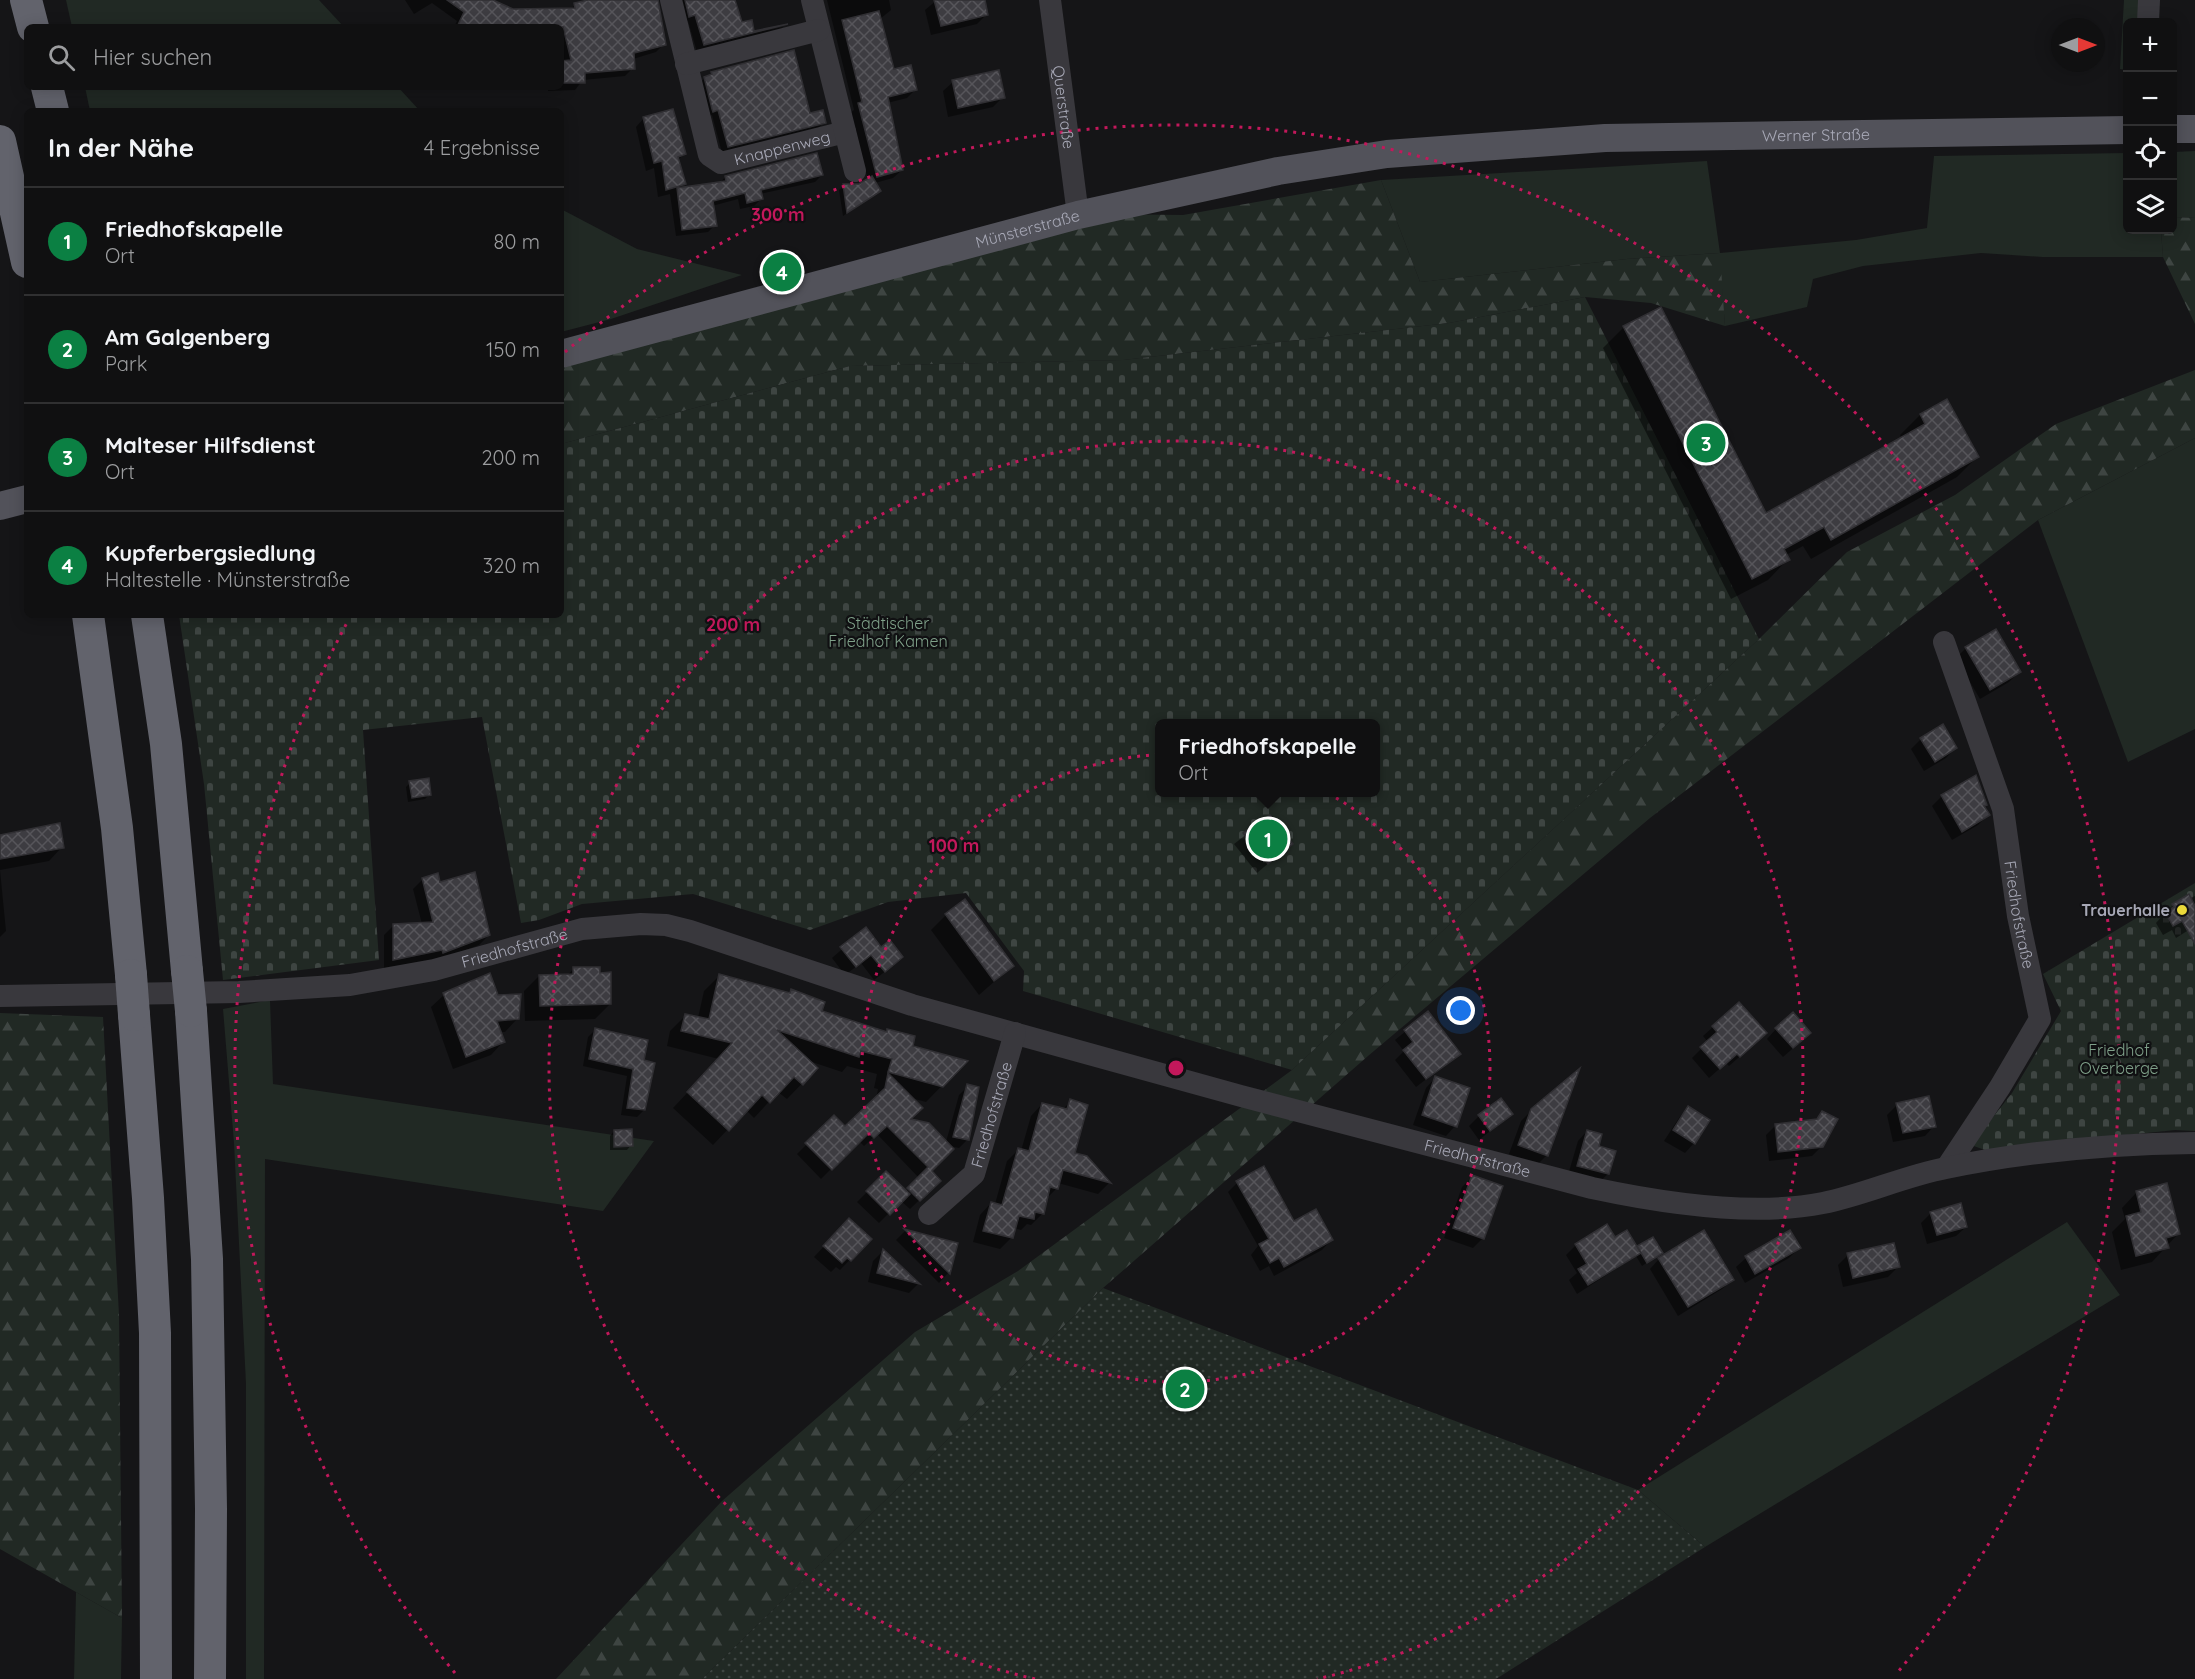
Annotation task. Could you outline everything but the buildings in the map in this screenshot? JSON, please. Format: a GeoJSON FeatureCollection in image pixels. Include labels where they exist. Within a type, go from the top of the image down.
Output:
{"type":"FeatureCollection","features":[{"type":"Feature","properties":{"kind":"highway"},"geometry":{"type":"LineString","coordinates":[[26,0],[32,24]]}},
{"type":"Feature","properties":{"kind":"highway"},"geometry":{"type":"LineString","coordinates":[[48,90],[52,108]]}},
{"type":"Feature","properties":{"kind":"highway"},"geometry":{"type":"LineString","coordinates":[[0,141],[24,249]]}},
{"type":"Feature","properties":{"kind":"highway"},"geometry":{"type":"LineString","coordinates":[[88,618],[117,828],[148,1198],[155,1333],[156,1679]]}},
{"type":"Feature","properties":{"kind":"highway"},"geometry":{"type":"LineString","coordinates":[[147,618],[166,744],[188,971],[207,1259],[211,1509],[210,1679]]}},
{"type":"Feature","properties":{"kind":"main road"},"geometry":{"type":"LineString","coordinates":[[2177,129],[2195,129]]}},
{"type":"Feature","properties":{"kind":"main road","name":"Werner Straße"},"geometry":{"type":"LineString","coordinates":[[1503,144],[1726,135],[2123,130]]}},
{"type":"Feature","properties":{"kind":"main road","name":"Münsterstraße"},"geometry":{"type":"LineString","coordinates":[[564,353],[1078,215],[1278,171],[1387,154],[1503,144]]}},
{"type":"Feature","properties":{"kind":"main road"},"geometry":{"type":"LineString","coordinates":[[0,506],[24,500]]}},
{"type":"Feature","properties":{"kind":"street","name":"Knappenweg"},"geometry":{"type":"LineString","coordinates":[[670,0],[709,155],[720,163],[845,132]]}},
{"type":"Feature","properties":{"kind":"street","name":"Knappenweg"},"geometry":{"type":"LineString","coordinates":[[812,0],[855,171]]}},
{"type":"Feature","properties":{"kind":"street","name":"Querstraße"},"geometry":{"type":"LineString","coordinates":[[1050,0],[1078,215]]}},
{"type":"Feature","properties":{"kind":"street"},"geometry":{"type":"LineString","coordinates":[[2148,18],[2149,0]]}},
{"type":"Feature","properties":{"kind":"street"},"geometry":{"type":"LineString","coordinates":[[686,64],[819,30]]}},
{"type":"Feature","properties":{"kind":"street","name":"Friedhofstraße"},"geometry":{"type":"LineString","coordinates":[[1944,642],[2003,808],[2018,916],[2040,1019],[2000,1087],[1947,1167]]}},
{"type":"Feature","properties":{"kind":"street","name":"Friedhofstraße"},"geometry":{"type":"LineString","coordinates":[[0,996],[239,992],[351,986],[434,970],[582,929],[641,924],[666,925],[690,931],[844,984],[1241,1096],[1592,1188],[1694,1206],[1747,1207],[1823,1203],[1947,1167],[2088,1148],[2195,1143]]}},
{"type":"Feature","properties":{"kind":"street","name":"Friedhofstraße"},"geometry":{"type":"LineString","coordinates":[[928,1214],[974,1174],[1015,1033]]}},
{"type":"Feature","properties":{"kind":"green space"},"geometry":{"type":"Polygon","coordinates":[[[66,0],[319,0],[341,24],[71,24],[66,0]]]}},
{"type":"Feature","properties":{"kind":"green space"},"geometry":{"type":"Polygon","coordinates":[[[2124,0],[2139,0],[2138,18],[2123,18],[2123,69],[2120,69],[2124,0]]]}},
{"type":"Feature","properties":{"kind":"green space"},"geometry":{"type":"Polygon","coordinates":[[[86,90],[401,90],[417,108],[89,108],[86,90]]]}},
{"type":"Feature","properties":{"kind":"green space"},"geometry":{"type":"Polygon","coordinates":[[[2195,151],[2195,218],[2177,217],[2177,152],[2195,151]]]}},
{"type":"Feature","properties":{"kind":"green space"},"geometry":{"type":"Polygon","coordinates":[[[2123,153],[2123,234],[2161,234],[2163,257],[2043,257],[1981,253],[1863,266],[1813,279],[1807,307],[1725,326],[1719,253],[1627,259],[1420,282],[1381,180],[1707,161],[1720,253],[1856,240],[1927,228],[1934,156],[2123,153]]]}},
{"type":"Feature","properties":{"kind":"green space"},"geometry":{"type":"Polygon","coordinates":[[[1381,180],[1420,282],[1627,259],[1720,253],[1725,326],[1651,303],[1585,297],[1449,323],[1123,360],[850,366],[564,443],[564,361],[1090,214],[1183,215],[1381,180]]]}},
{"type":"Feature","properties":{"kind":"green space"},"geometry":{"type":"Polygon","coordinates":[[[564,211],[637,249],[742,275],[611,319],[564,331],[564,211]]]}},
{"type":"Feature","properties":{"kind":"green space"},"geometry":{"type":"Polygon","coordinates":[[[2177,217],[2195,218],[2195,324],[2163,257],[2161,234],[2177,234],[2177,217]]]}},
{"type":"Feature","properties":{"kind":"green space","name":"Städtischer Friedhof Kamen"},"geometry":{"type":"Polygon","coordinates":[[[1585,297],[1759,639],[1292,1070],[1023,991],[1024,971],[966,893],[888,902],[810,930],[693,894],[582,904],[539,920],[521,923],[482,717],[363,730],[379,960],[223,980],[204,784],[179,618],[564,618],[564,443],[850,366],[1123,360],[1449,323],[1585,297]]]}},
{"type":"Feature","properties":{"kind":"green space"},"geometry":{"type":"Polygon","coordinates":[[[2195,370],[2195,438],[2038,520],[1650,818],[1368,1056],[1103,1288],[702,1679],[556,1679],[722,1501],[915,1332],[1018,1271],[1292,1070],[1759,639],[1847,552],[1955,495],[2056,424],[2195,370]]]}},
{"type":"Feature","properties":{"kind":"green space"},"geometry":{"type":"Polygon","coordinates":[[[2195,438],[2195,729],[2128,762],[2038,520],[2195,438]]]}},
{"type":"Feature","properties":{"kind":"green space","name":"Friedhof Overberge"},"geometry":{"type":"Polygon","coordinates":[[[2195,883],[2195,1131],[2175,1130],[1985,1150],[1971,1145],[2012,1093],[2061,1011],[2043,974],[2195,883]]]}},
{"type":"Feature","properties":{"kind":"green space"},"geometry":{"type":"Polygon","coordinates":[[[270,1000],[273,1084],[654,1141],[603,1211],[265,1159],[264,1679],[246,1679],[246,1384],[234,1143],[223,1009],[270,1000]]]}},
{"type":"Feature","properties":{"kind":"green space"},"geometry":{"type":"Polygon","coordinates":[[[0,1013],[103,1017],[119,1315],[122,1618],[0,1549],[0,1013]]]}},
{"type":"Feature","properties":{"kind":"green space"},"geometry":{"type":"Polygon","coordinates":[[[2067,1222],[2120,1295],[1705,1547],[1638,1490],[2067,1222]]]}},
{"type":"Feature","properties":{"kind":"green space"},"geometry":{"type":"Polygon","coordinates":[[[1103,1288],[1638,1490],[1705,1547],[1496,1679],[702,1679],[1103,1288]]]}},
{"type":"Feature","properties":{"kind":"green space"},"geometry":{"type":"Polygon","coordinates":[[[76,1592],[122,1618],[121,1679],[74,1679],[76,1592]]]}},
{"type":"Feature","properties":{"kind":"place","name":"Kupferbergsiedlung"},"geometry":{"type":"Point","coordinates":[782,272]}},
{"type":"Feature","properties":{"kind":"place","name":"Malteser Hilfsdienst"},"geometry":{"type":"Point","coordinates":[1706,443]}},
{"type":"Feature","properties":{"kind":"place","name":"Friedhofskapelle"},"geometry":{"type":"Point","coordinates":[1268,839]}},
{"type":"Feature","properties":{"kind":"place","name":"Trauerhalle"},"geometry":{"type":"Point","coordinates":[2182,910]}},
{"type":"Feature","properties":{"kind":"place","name":"Am Galgenberg"},"geometry":{"type":"Point","coordinates":[1185,1389]}}]}
